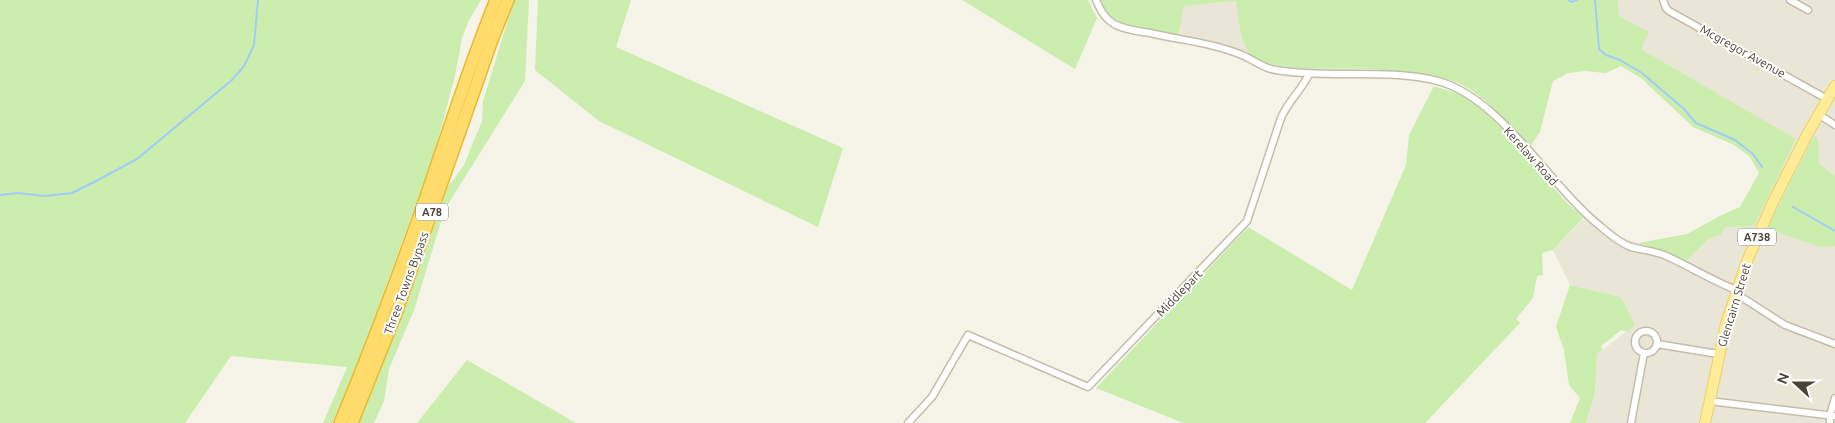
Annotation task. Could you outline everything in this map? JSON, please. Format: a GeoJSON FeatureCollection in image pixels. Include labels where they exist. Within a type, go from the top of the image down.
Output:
{"type":"FeatureCollection","features":[{"type":"Feature","properties":{"kind":"highway","name":"Three Towns Bypass"},"geometry":{"type":"LineString","coordinates":[[340,423],[420,215],[475,54],[496,0]]}},
{"type":"Feature","properties":{"kind":"highway","name":"Three Towns Bypass"},"geometry":{"type":"LineString","coordinates":[[352,423],[395,316],[492,40],[508,0]]}},
{"type":"Feature","properties":{"kind":"main road","name":"Glencairn Street"},"geometry":{"type":"LineString","coordinates":[[1705,423],[1718,354],[1735,292],[1762,226],[1818,114],[1835,86]]}},
{"type":"Feature","properties":{"kind":"street","name":"Kerelaw Road"},"geometry":{"type":"LineString","coordinates":[[1096,0],[1107,20],[1123,28],[1220,48],[1275,70],[1309,74],[1382,74],[1422,78],[1454,87],[1469,95],[1493,114],[1538,161],[1574,203],[1619,240],[1631,247],[1664,256],[1735,292],[1785,325],[1835,344]]}},
{"type":"Feature","properties":{"kind":"street","name":"Mcgregor Avenue"},"geometry":{"type":"LineString","coordinates":[[1664,0],[1669,11],[1827,99]]}},
{"type":"Feature","properties":{"kind":"street"},"geometry":{"type":"LineString","coordinates":[[1790,0],[1800,2],[1808,10]]}},
{"type":"Feature","properties":{"kind":"street","name":"Middlepart"},"geometry":{"type":"LineString","coordinates":[[908,423],[932,397],[968,335],[1088,387],[1247,221],[1280,118],[1285,107],[1304,86],[1309,74]]}},
{"type":"Feature","properties":{"kind":"street"},"geometry":{"type":"LineString","coordinates":[[1818,114],[1835,125]]}},
{"type":"Feature","properties":{"kind":"street"},"geometry":{"type":"LineString","coordinates":[[1641,332],[1651,332],[1656,337],[1657,344],[1651,352],[1644,353],[1639,351],[1634,344],[1636,335],[1641,332]]}},
{"type":"Feature","properties":{"kind":"street"},"geometry":{"type":"LineString","coordinates":[[1657,344],[1718,354]]}},
{"type":"Feature","properties":{"kind":"street"},"geometry":{"type":"LineString","coordinates":[[1631,423],[1644,353]]}},
{"type":"Feature","properties":{"kind":"street"},"geometry":{"type":"LineString","coordinates":[[1830,423],[1835,398]]}},
{"type":"Feature","properties":{"kind":"street"},"geometry":{"type":"LineString","coordinates":[[1709,400],[1833,415]]}},
{"type":"Feature","properties":{"kind":"shaded area"},"geometry":{"type":"Polygon","coordinates":[[[1618,0],[1835,0],[1835,423],[1586,423],[1595,393],[1597,354],[1635,325],[1621,297],[1570,285],[1553,250],[1590,212],[1622,238],[1665,251],[1686,260],[1710,238],[1721,235],[1725,227],[1796,140],[1641,49],[1619,16],[1618,0]]]}},
{"type":"Feature","properties":{"kind":"shaded area"},"geometry":{"type":"Polygon","coordinates":[[[1237,1],[1243,39],[1250,53],[1178,37],[1184,6],[1237,1]]]}},
{"type":"Feature","properties":{"kind":"green space"},"geometry":{"type":"Polygon","coordinates":[[[0,0],[481,0],[469,20],[462,38],[455,76],[436,147],[420,193],[355,371],[332,423],[323,423],[347,367],[231,356],[185,423],[0,423],[0,0]]]}},
{"type":"Feature","properties":{"kind":"green space"},"geometry":{"type":"Polygon","coordinates":[[[514,0],[529,0],[525,81],[445,209],[414,310],[389,369],[384,401],[374,423],[359,423],[415,279],[448,187],[464,165],[482,121],[483,101],[514,0]]]}},
{"type":"Feature","properties":{"kind":"green space"},"geometry":{"type":"Polygon","coordinates":[[[538,0],[631,0],[616,47],[843,148],[818,227],[599,121],[535,70],[538,0]]]}},
{"type":"Feature","properties":{"kind":"green space"},"geometry":{"type":"Polygon","coordinates":[[[962,0],[1088,0],[1097,18],[1075,69],[962,0]]]}},
{"type":"Feature","properties":{"kind":"green space"},"geometry":{"type":"Polygon","coordinates":[[[1099,0],[1618,0],[1619,16],[1649,32],[1641,49],[1796,139],[1754,226],[1725,227],[1721,235],[1710,238],[1686,261],[1665,251],[1638,243],[1687,234],[1740,207],[1759,173],[1750,157],[1734,145],[1693,127],[1641,78],[1621,66],[1606,73],[1585,71],[1568,73],[1553,81],[1540,132],[1530,147],[1485,101],[1465,86],[1453,81],[1401,71],[1288,67],[1258,59],[1249,52],[1243,40],[1236,1],[1184,6],[1178,37],[1125,26],[1107,14],[1099,0]]]}},
{"type":"Feature","properties":{"kind":"green space"},"geometry":{"type":"Polygon","coordinates":[[[1434,86],[1459,94],[1478,106],[1501,127],[1568,204],[1584,217],[1553,250],[1542,253],[1543,275],[1537,276],[1533,298],[1516,319],[1520,323],[1425,423],[1183,423],[1096,388],[1248,227],[1352,290],[1406,165],[1409,135],[1434,86]]]}},
{"type":"Feature","properties":{"kind":"green space"},"geometry":{"type":"Polygon","coordinates":[[[1814,136],[1818,138],[1819,164],[1835,176],[1835,246],[1819,247],[1767,228],[1814,136]]]}},
{"type":"Feature","properties":{"kind":"green space"},"geometry":{"type":"Polygon","coordinates":[[[1570,285],[1621,297],[1635,325],[1627,332],[1621,330],[1601,346],[1603,349],[1597,354],[1595,393],[1586,423],[1570,423],[1580,398],[1569,385],[1564,350],[1556,327],[1570,285]]]}},
{"type":"Feature","properties":{"kind":"green space"},"geometry":{"type":"Polygon","coordinates":[[[467,360],[576,423],[417,423],[467,360]]]}},
{"type":"Feature","properties":{"kind":"waterway"},"geometry":{"type":"LineString","coordinates":[[0,195],[18,193],[44,196],[72,193],[137,159],[232,80],[244,66],[254,45],[258,0]]}},
{"type":"Feature","properties":{"kind":"waterway"},"geometry":{"type":"LineString","coordinates":[[1569,0],[1571,2],[1577,0]]}},
{"type":"Feature","properties":{"kind":"waterway"},"geometry":{"type":"LineString","coordinates":[[1595,0],[1599,49],[1606,55],[1620,60],[1642,73],[1684,109],[1696,123],[1735,140],[1753,154],[1762,167]]}},
{"type":"Feature","properties":{"kind":"waterway"},"geometry":{"type":"LineString","coordinates":[[1793,207],[1835,231]]}}]}
